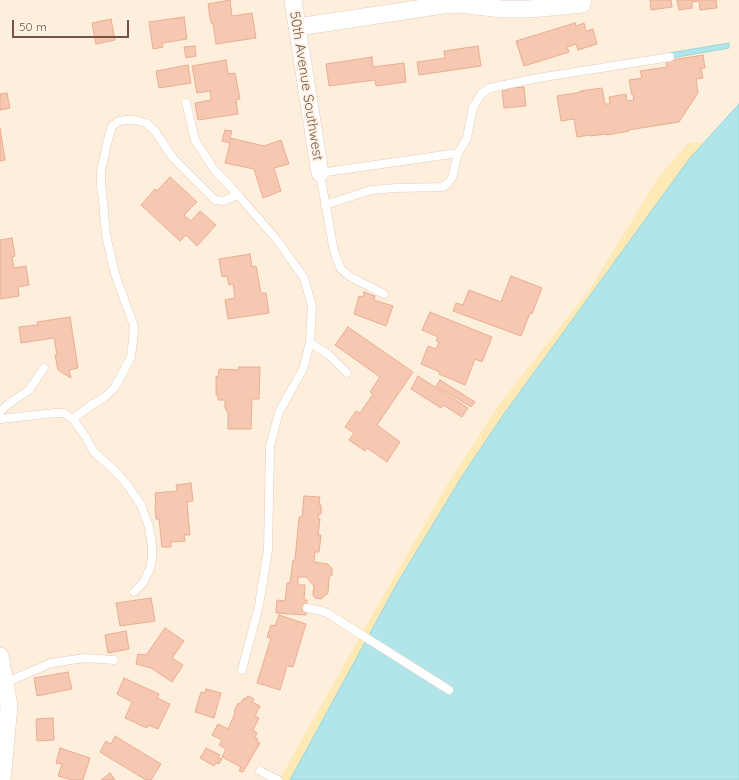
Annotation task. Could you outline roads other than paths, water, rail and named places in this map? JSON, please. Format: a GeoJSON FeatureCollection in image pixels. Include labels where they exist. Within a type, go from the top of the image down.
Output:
{"type":"FeatureCollection","features":[{"type":"Feature","properties":{"kind":"street","name":"50th Avenue Southwest"},"geometry":{"type":"LineString","coordinates":[[293,0],[320,173]]}},
{"type":"Feature","properties":{"kind":"street"},"geometry":{"type":"LineString","coordinates":[[298,27],[443,5],[460,4],[502,9],[542,4],[582,2]]}},
{"type":"Feature","properties":{"kind":"street"},"geometry":{"type":"LineString","coordinates":[[0,656],[9,706],[2,780]]}},
{"type":"Feature","properties":{"kind":"lane"},"geometry":{"type":"LineString","coordinates":[[325,205],[371,190],[442,187],[447,184],[452,178],[458,153],[467,138],[473,107],[482,93],[490,88],[538,78],[670,57]]}},
{"type":"Feature","properties":{"kind":"lane"},"geometry":{"type":"LineString","coordinates":[[186,102],[195,140],[213,168],[277,240],[304,278],[312,306],[310,343],[302,369],[279,412],[270,446],[268,550],[259,605],[242,670]]}},
{"type":"Feature","properties":{"kind":"lane"},"geometry":{"type":"LineString","coordinates":[[73,419],[105,397],[115,387],[131,357],[134,326],[115,274],[106,235],[102,201],[101,172],[106,143],[112,126],[119,121],[127,120],[135,120],[146,123],[154,131],[173,158],[215,200],[223,201],[238,195]]}},
{"type":"Feature","properties":{"kind":"lane"},"geometry":{"type":"LineString","coordinates":[[384,294],[349,276],[341,269],[333,246],[320,173],[458,153]]}},
{"type":"Feature","properties":{"kind":"lane"},"geometry":{"type":"LineString","coordinates":[[310,343],[328,354],[347,373]]}},
{"type":"Feature","properties":{"kind":"lane"},"geometry":{"type":"LineString","coordinates":[[0,412],[7,405],[29,390],[44,368]]}},
{"type":"Feature","properties":{"kind":"lane"},"geometry":{"type":"LineString","coordinates":[[0,419],[55,413],[64,414],[73,419],[94,452],[126,483],[141,505],[151,537],[152,558],[150,569],[143,583],[134,592]]}},
{"type":"Feature","properties":{"kind":"lane"},"geometry":{"type":"LineString","coordinates":[[307,608],[322,610],[449,690]]}},
{"type":"Feature","properties":{"kind":"lane"},"geometry":{"type":"LineString","coordinates":[[5,683],[51,664],[85,658],[114,660]]}},
{"type":"Feature","properties":{"kind":"lane"},"geometry":{"type":"LineString","coordinates":[[260,771],[278,780]]}},
{"type":"Feature","properties":{"kind":"water"},"geometry":{"type":"Polygon","coordinates":[[[729,43],[729,48],[672,58],[669,53],[729,43]]]}},
{"type":"Feature","properties":{"kind":"water"},"geometry":{"type":"Polygon","coordinates":[[[739,104],[739,780],[290,780],[398,582],[463,475],[504,414],[690,158],[739,104]]]}}]}
